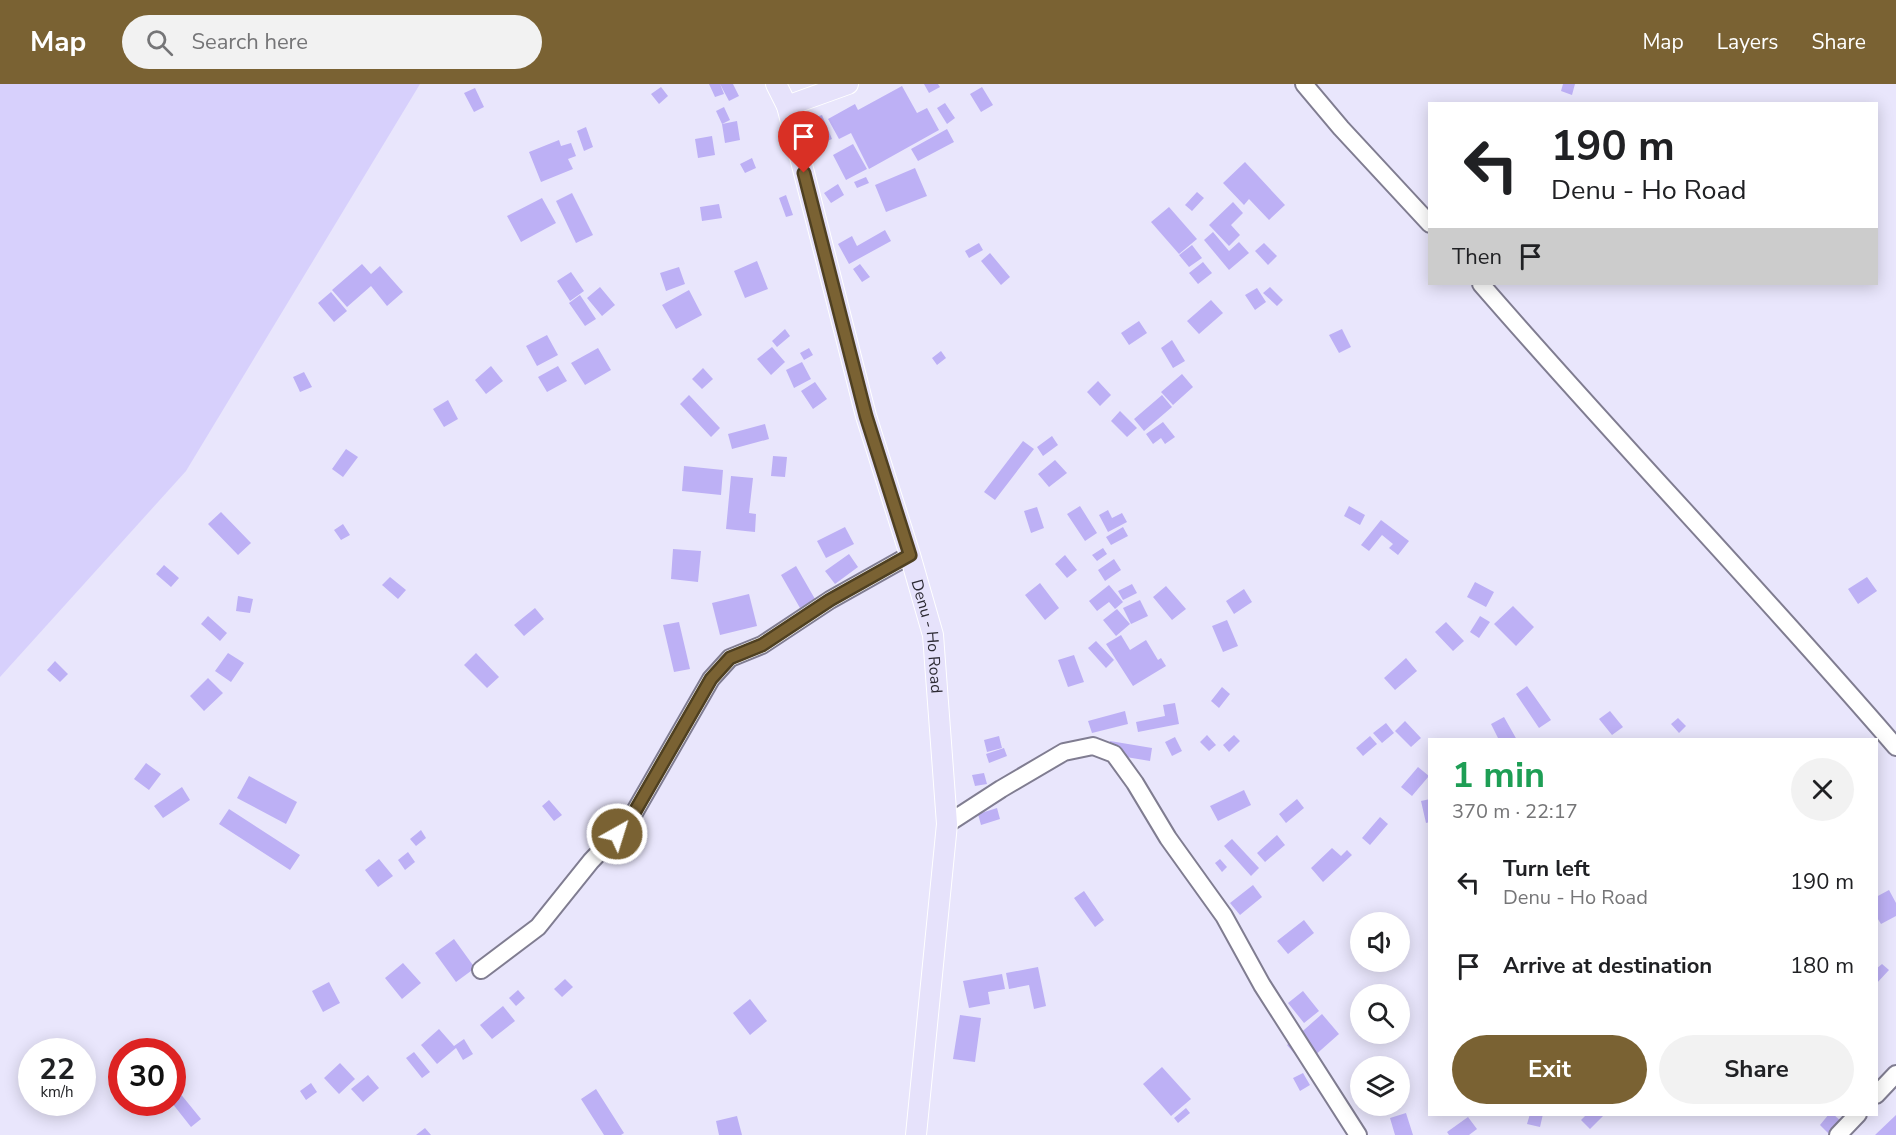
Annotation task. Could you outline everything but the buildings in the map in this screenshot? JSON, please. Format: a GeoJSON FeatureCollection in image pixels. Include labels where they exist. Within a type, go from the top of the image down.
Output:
{"type":"FeatureCollection","features":[{"type":"Feature","properties":{"kind":"main road","name":"Denu - Ho Road"},"geometry":{"type":"LineString","coordinates":[[776,84],[787,106],[866,416],[933,635],[947,824],[916,1135]]}},
{"type":"Feature","properties":{"kind":"main road"},"geometry":{"type":"LineString","coordinates":[[787,106],[848,84]]}},
{"type":"Feature","properties":{"kind":"street"},"geometry":{"type":"LineString","coordinates":[[1304,84],[1341,128],[1428,222]]}},
{"type":"Feature","properties":{"kind":"street"},"geometry":{"type":"LineString","coordinates":[[1482,285],[1681,508],[1725,552],[1896,747]]}},
{"type":"Feature","properties":{"kind":"street"},"geometry":{"type":"LineString","coordinates":[[481,970],[538,927],[591,861],[630,820],[711,679],[730,658],[762,645],[830,600],[910,555]]}},
{"type":"Feature","properties":{"kind":"street"},"geometry":{"type":"LineString","coordinates":[[947,824],[1000,789],[1064,752],[1093,746],[1114,754],[1135,783],[1168,838],[1224,916],[1262,986],[1358,1135]]}},
{"type":"Feature","properties":{"kind":"street"},"geometry":{"type":"LineString","coordinates":[[1878,1093],[1896,1074]]}},
{"type":"Feature","properties":{"kind":"street"},"geometry":{"type":"LineString","coordinates":[[1838,1135],[1856,1116]]}},
{"type":"Feature","properties":{"kind":"shaded area"},"geometry":{"type":"Polygon","coordinates":[[[0,84],[420,84],[186,471],[0,677],[0,84]]]}},
{"type":"Feature","properties":{"kind":"route"},"geometry":{"type":"LineString","coordinates":[[617,834],[630,820],[711,679],[730,658],[762,645],[830,600],[910,555],[866,416],[804,173]]}}]}
